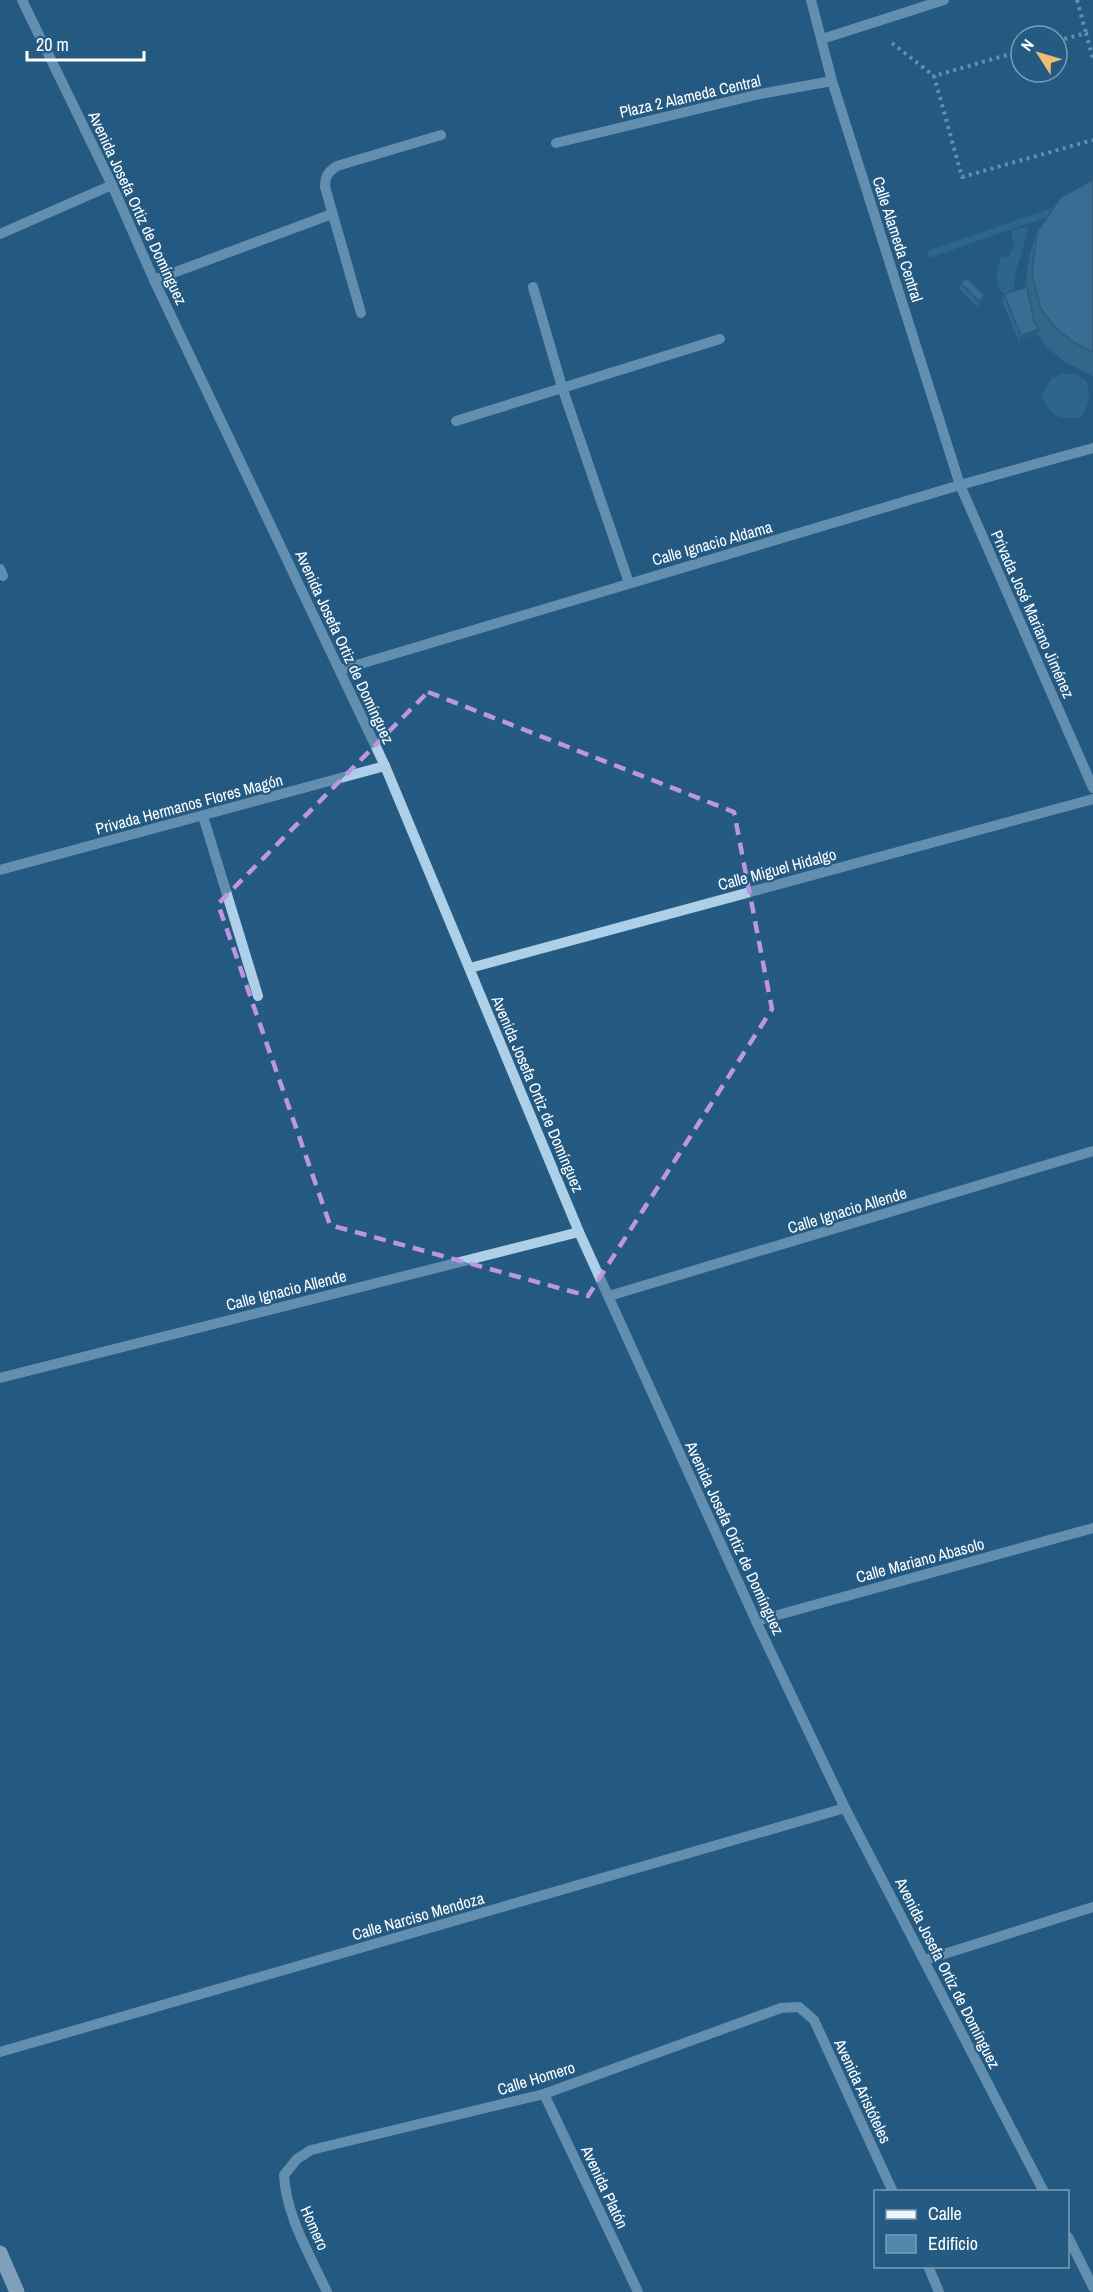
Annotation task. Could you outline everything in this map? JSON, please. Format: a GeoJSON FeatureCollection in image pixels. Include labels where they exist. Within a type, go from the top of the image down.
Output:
{"type":"FeatureCollection","features":[{"type":"Feature","properties":{"kind":"main road"},"geometry":{"type":"LineString","coordinates":[[0,2253],[17,2292]]}},
{"type":"Feature","properties":{"kind":"street","name":"Avenida Josefa Ortiz de Domínguez"},"geometry":{"type":"LineString","coordinates":[[23,0],[385,766],[579,1232],[756,1621],[845,1808],[1043,2190]]}},
{"type":"Feature","properties":{"kind":"street","name":"Calle Alameda Central"},"geometry":{"type":"LineString","coordinates":[[811,0],[832,81],[960,485]]}},
{"type":"Feature","properties":{"kind":"street"},"geometry":{"type":"LineString","coordinates":[[822,39],[944,0]]}},
{"type":"Feature","properties":{"kind":"street","name":"Plaza 2 Alameda Central"},"geometry":{"type":"LineString","coordinates":[[556,143],[760,94],[832,81]]}},
{"type":"Feature","properties":{"kind":"street"},"geometry":{"type":"LineString","coordinates":[[361,313],[332,214],[325,178],[329,171],[337,166],[441,135]]}},
{"type":"Feature","properties":{"kind":"street"},"geometry":{"type":"LineString","coordinates":[[0,234],[112,185]]}},
{"type":"Feature","properties":{"kind":"street"},"geometry":{"type":"LineString","coordinates":[[154,280],[332,214]]}},
{"type":"Feature","properties":{"kind":"street"},"geometry":{"type":"LineString","coordinates":[[532,286],[562,387],[629,584]]}},
{"type":"Feature","properties":{"kind":"street"},"geometry":{"type":"LineString","coordinates":[[456,421],[720,339]]}},
{"type":"Feature","properties":{"kind":"street","name":"Calle Ignacio Aldama"},"geometry":{"type":"LineString","coordinates":[[340,670],[960,485],[1093,448]]}},
{"type":"Feature","properties":{"kind":"street","name":"Privada José Mariano Jiménez"},"geometry":{"type":"LineString","coordinates":[[960,485],[1093,788]]}},
{"type":"Feature","properties":{"kind":"street","name":"Privada Hermanos Flores Magón"},"geometry":{"type":"LineString","coordinates":[[0,870],[385,766]]}},
{"type":"Feature","properties":{"kind":"street","name":"Calle Miguel Hidalgo"},"geometry":{"type":"LineString","coordinates":[[470,968],[1093,799]]}},
{"type":"Feature","properties":{"kind":"street"},"geometry":{"type":"LineString","coordinates":[[203,816],[258,996]]}},
{"type":"Feature","properties":{"kind":"street","name":"Calle Ignacio Allende"},"geometry":{"type":"LineString","coordinates":[[609,1296],[1093,1152]]}},
{"type":"Feature","properties":{"kind":"street","name":"Calle Ignacio Allende"},"geometry":{"type":"LineString","coordinates":[[0,1378],[579,1232]]}},
{"type":"Feature","properties":{"kind":"street","name":"Calle Mariano Abasolo"},"geometry":{"type":"LineString","coordinates":[[756,1621],[1093,1528]]}},
{"type":"Feature","properties":{"kind":"street","name":"Calle Narciso Mendoza"},"geometry":{"type":"LineString","coordinates":[[0,2052],[845,1808]]}},
{"type":"Feature","properties":{"kind":"street"},"geometry":{"type":"LineString","coordinates":[[925,1960],[1093,1907]]}},
{"type":"Feature","properties":{"kind":"street","name":"Calle Homero"},"geometry":{"type":"LineString","coordinates":[[284,2175],[297,2159],[311,2150],[544,2094],[781,2008],[799,2007]]}},
{"type":"Feature","properties":{"kind":"street","name":"Avenida Aristóteles"},"geometry":{"type":"LineString","coordinates":[[799,2007],[814,2020],[892,2190]]}},
{"type":"Feature","properties":{"kind":"street","name":"Avenida Platón"},"geometry":{"type":"LineString","coordinates":[[544,2094],[638,2292]]}},
{"type":"Feature","properties":{"kind":"street","name":"Homero"},"geometry":{"type":"LineString","coordinates":[[284,2175],[289,2209],[327,2292]]}},
{"type":"Feature","properties":{"kind":"street"},"geometry":{"type":"LineString","coordinates":[[1069,2239],[1093,2287]]}},
{"type":"Feature","properties":{"kind":"street"},"geometry":{"type":"LineString","coordinates":[[929,2268],[939,2292]]}},
{"type":"Feature","properties":{"kind":"path"},"geometry":{"type":"LineString","coordinates":[[1077,0],[1093,58]]}},
{"type":"Feature","properties":{"kind":"path"},"geometry":{"type":"LineString","coordinates":[[868,25],[934,76],[962,177],[1093,140]]}},
{"type":"Feature","properties":{"kind":"path"},"geometry":{"type":"LineString","coordinates":[[1069,38],[1086,33]]}},
{"type":"Feature","properties":{"kind":"path"},"geometry":{"type":"LineString","coordinates":[[934,76],[1009,54]]}},
{"type":"Feature","properties":{"kind":"highlighted area"},"geometry":{"type":"Polygon","coordinates":[[[428,692],[734,812],[772,1009],[588,1296],[330,1225],[218,904],[428,692]]]}},
{"type":"Feature","properties":{"kind":"shaded area"},"geometry":{"type":"Polygon","coordinates":[[[1093,194],[1093,201],[929,258],[927,251],[1093,194]]]}},
{"type":"Feature","properties":{"kind":"shaded area"},"geometry":{"type":"Polygon","coordinates":[[[1028,227],[1016,270],[1014,288],[1004,294],[997,281],[1001,256],[1008,258],[1015,245],[1011,239],[1013,230],[1028,227]]]}},
{"type":"Feature","properties":{"kind":"shaded area"},"geometry":{"type":"Polygon","coordinates":[[[1062,374],[1074,374],[1086,380],[1088,399],[1082,417],[1067,418],[1056,415],[1051,412],[1044,401],[1042,393],[1052,378],[1062,374]]]}},
{"type":"Feature","properties":{"kind":"building"},"geometry":{"type":"Polygon","coordinates":[[[1093,180],[1093,352],[1073,342],[1054,326],[1040,307],[1032,272],[1037,232],[1061,197],[1093,180]]]}},
{"type":"Feature","properties":{"kind":"building"},"geometry":{"type":"Polygon","coordinates":[[[966,278],[984,295],[979,301],[961,283],[966,278]]]}},
{"type":"Feature","properties":{"kind":"building"},"geometry":{"type":"Polygon","coordinates":[[[1027,287],[1034,321],[1039,329],[1021,336],[1004,294],[1027,287]]]}}]}
